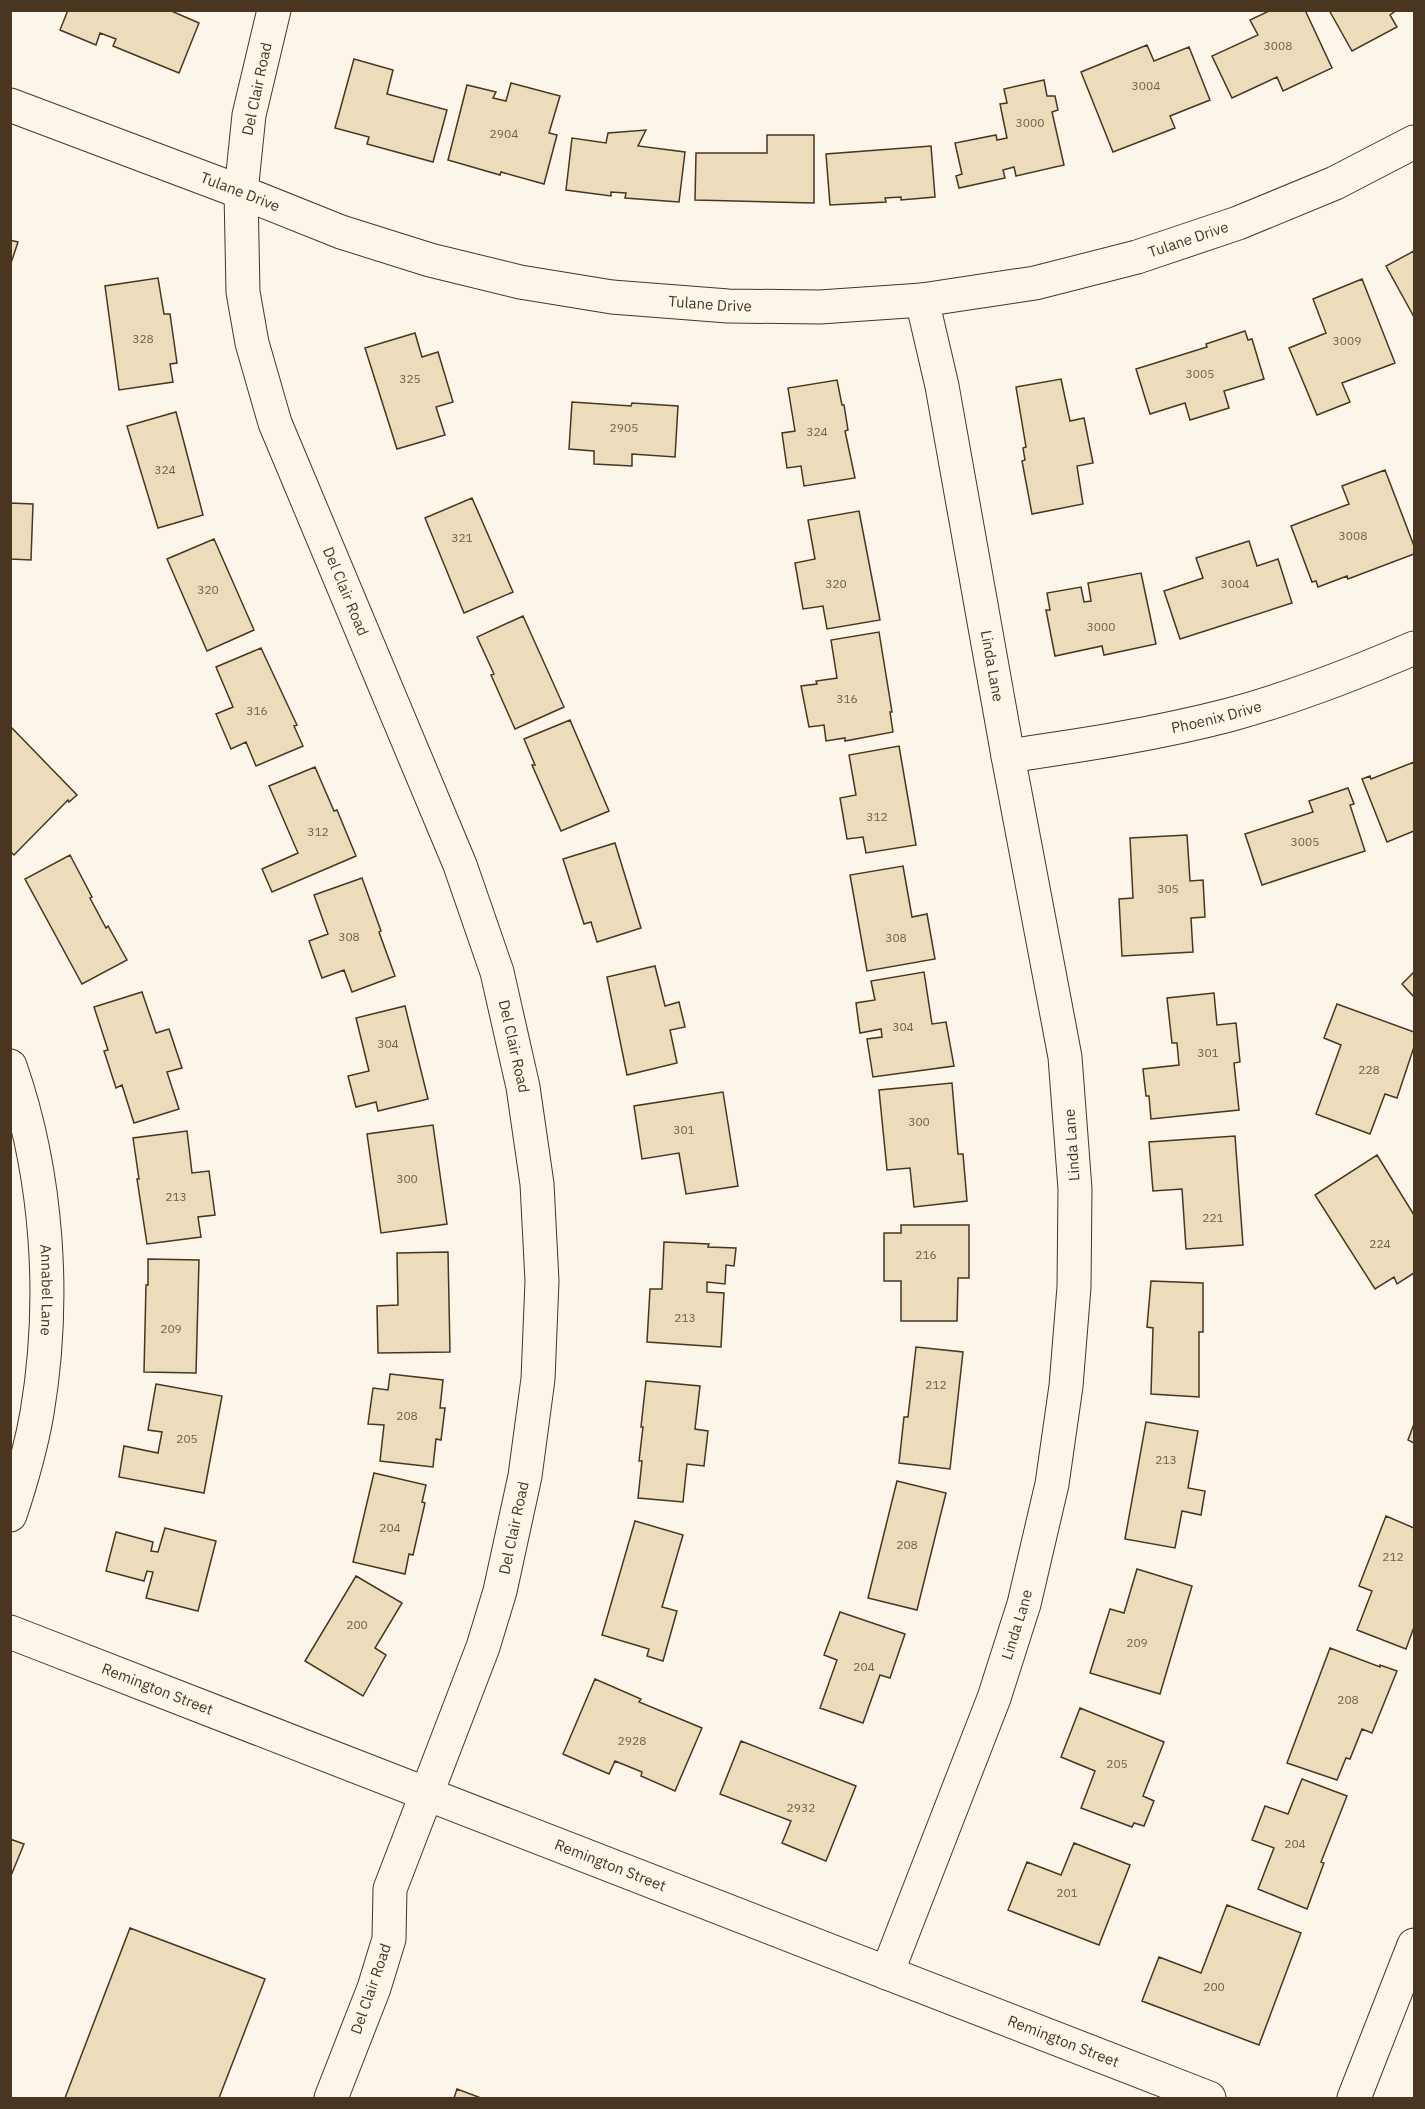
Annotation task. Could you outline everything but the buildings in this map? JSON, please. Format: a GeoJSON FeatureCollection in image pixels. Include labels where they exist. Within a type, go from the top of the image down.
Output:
{"type":"FeatureCollection","features":[{"type":"Feature","properties":{"kind":"street","name":"Del Clair Road"},"geometry":{"type":"LineString","coordinates":[[274,10],[249,116],[241,192],[243,292],[252,343],[272,412],[460,865],[497,972],[523,1087],[537,1184],[542,1281],[538,1379],[525,1476],[500,1591],[483,1647],[390,1889],[389,1939],[374,1988],[331,2098]]}},
{"type":"Feature","properties":{"kind":"street","name":"Tulane Drive"},"geometry":{"type":"LineString","coordinates":[[10,105],[341,232],[430,260],[520,282],[612,297],[751,307],[820,307],[922,300],[1035,283],[1137,256],[1238,223],[1335,183],[1414,142]]}},
{"type":"Feature","properties":{"kind":"street","name":"Linda Lane"},"geometry":{"type":"LineString","coordinates":[[887,1973],[994,1698],[1024,1604],[1052,1484],[1066,1386],[1074,1287],[1075,1188],[1065,1057],[942,386],[922,300]]}},
{"type":"Feature","properties":{"kind":"street","name":"Phoenix Drive"},"geometry":{"type":"LineString","coordinates":[[1008,756],[1132,737],[1230,714],[1350,676],[1414,648]]}},
{"type":"Feature","properties":{"kind":"street","name":"Annabel Lane"},"geometry":{"type":"LineString","coordinates":[[10,1066],[35,1160],[46,1248],[45,1337],[37,1412],[27,1461],[10,1515]]}},
{"type":"Feature","properties":{"kind":"street","name":"Remington Street"},"geometry":{"type":"LineString","coordinates":[[10,1632],[1209,2098]]}},
{"type":"Feature","properties":{"kind":"street"},"geometry":{"type":"LineString","coordinates":[[1354,2098],[1414,1945]]}}]}
